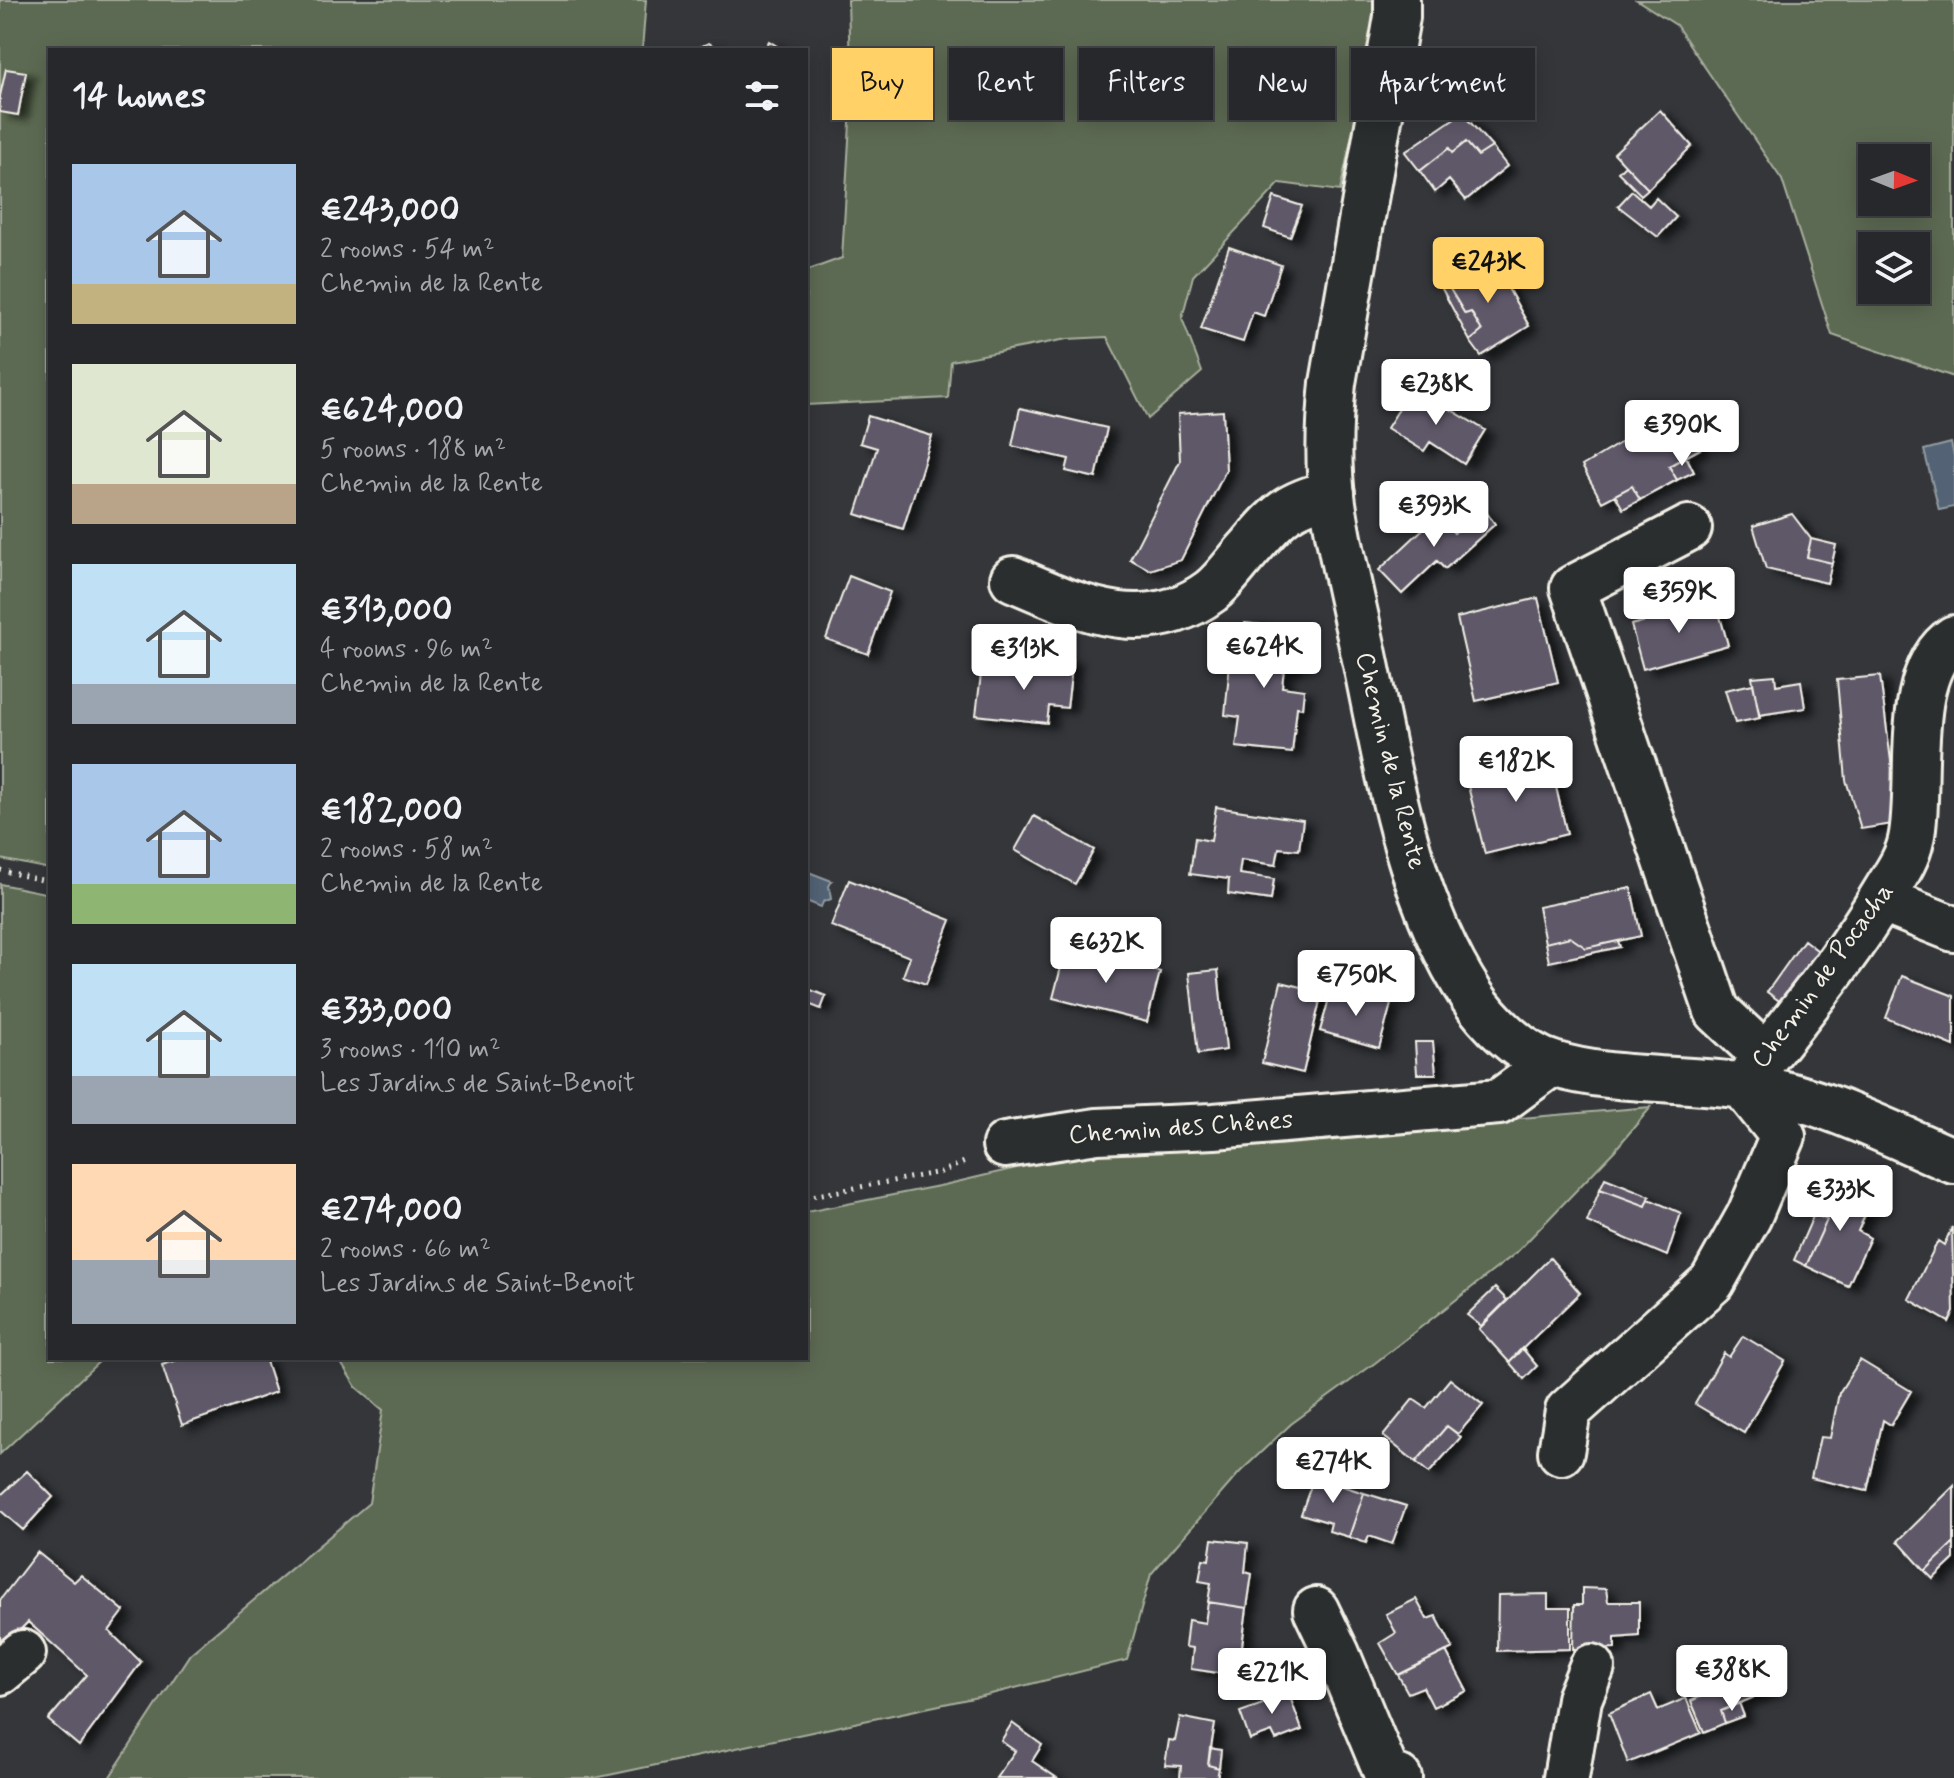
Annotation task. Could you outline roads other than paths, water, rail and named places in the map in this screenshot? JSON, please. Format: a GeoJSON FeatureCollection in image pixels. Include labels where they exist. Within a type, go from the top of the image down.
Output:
{"type":"FeatureCollection","features":[{"type":"Feature","properties":{"kind":"street","name":"Chemin de la Rente"},"geometry":{"type":"LineString","coordinates":[[1397,0],[1333,383],[1328,430],[1332,493],[1385,755],[1416,873],[1444,947],[1472,996],[1512,1041],[1551,1064],[1604,1074],[1754,1071],[1808,1101],[1954,1161]]}},
{"type":"Feature","properties":{"kind":"street"},"geometry":{"type":"LineString","coordinates":[[1013,579],[1078,607],[1119,616],[1153,617],[1180,608],[1211,591],[1272,522],[1288,509],[1303,500],[1332,493]]}},
{"type":"Feature","properties":{"kind":"street"},"geometry":{"type":"LineString","coordinates":[[1561,1452],[1568,1411],[1712,1282],[1749,1216],[1783,1136],[1754,1071],[1717,1011],[1573,588],[1689,528]]}},
{"type":"Feature","properties":{"kind":"street","name":"Chemin de Pocacha"},"geometry":{"type":"LineString","coordinates":[[1754,1071],[1858,936],[1907,855],[1912,837],[1921,690],[1933,663],[1946,643],[1954,638]]}},
{"type":"Feature","properties":{"kind":"street"},"geometry":{"type":"LineString","coordinates":[[1881,900],[1954,929]]}},
{"type":"Feature","properties":{"kind":"street","name":"Chemin des Chênes"},"geometry":{"type":"LineString","coordinates":[[1005,1145],[1097,1131],[1214,1126],[1499,1102],[1551,1064]]}},
{"type":"Feature","properties":{"kind":"street"},"geometry":{"type":"LineString","coordinates":[[1316,1610],[1387,1778],[1399,1778]]}},
{"type":"Feature","properties":{"kind":"street"},"geometry":{"type":"LineString","coordinates":[[1566,1778],[1579,1699],[1592,1667]]}},
{"type":"Feature","properties":{"kind":"water"},"geometry":{"type":"Polygon","coordinates":[[[1951,443],[1954,507],[1939,510],[1924,450],[1951,443]]]}},
{"type":"Feature","properties":{"kind":"water"},"geometry":{"type":"Polygon","coordinates":[[[808,872],[832,881],[829,886],[831,899],[823,902],[821,907],[808,902],[808,872]]]}}]}
